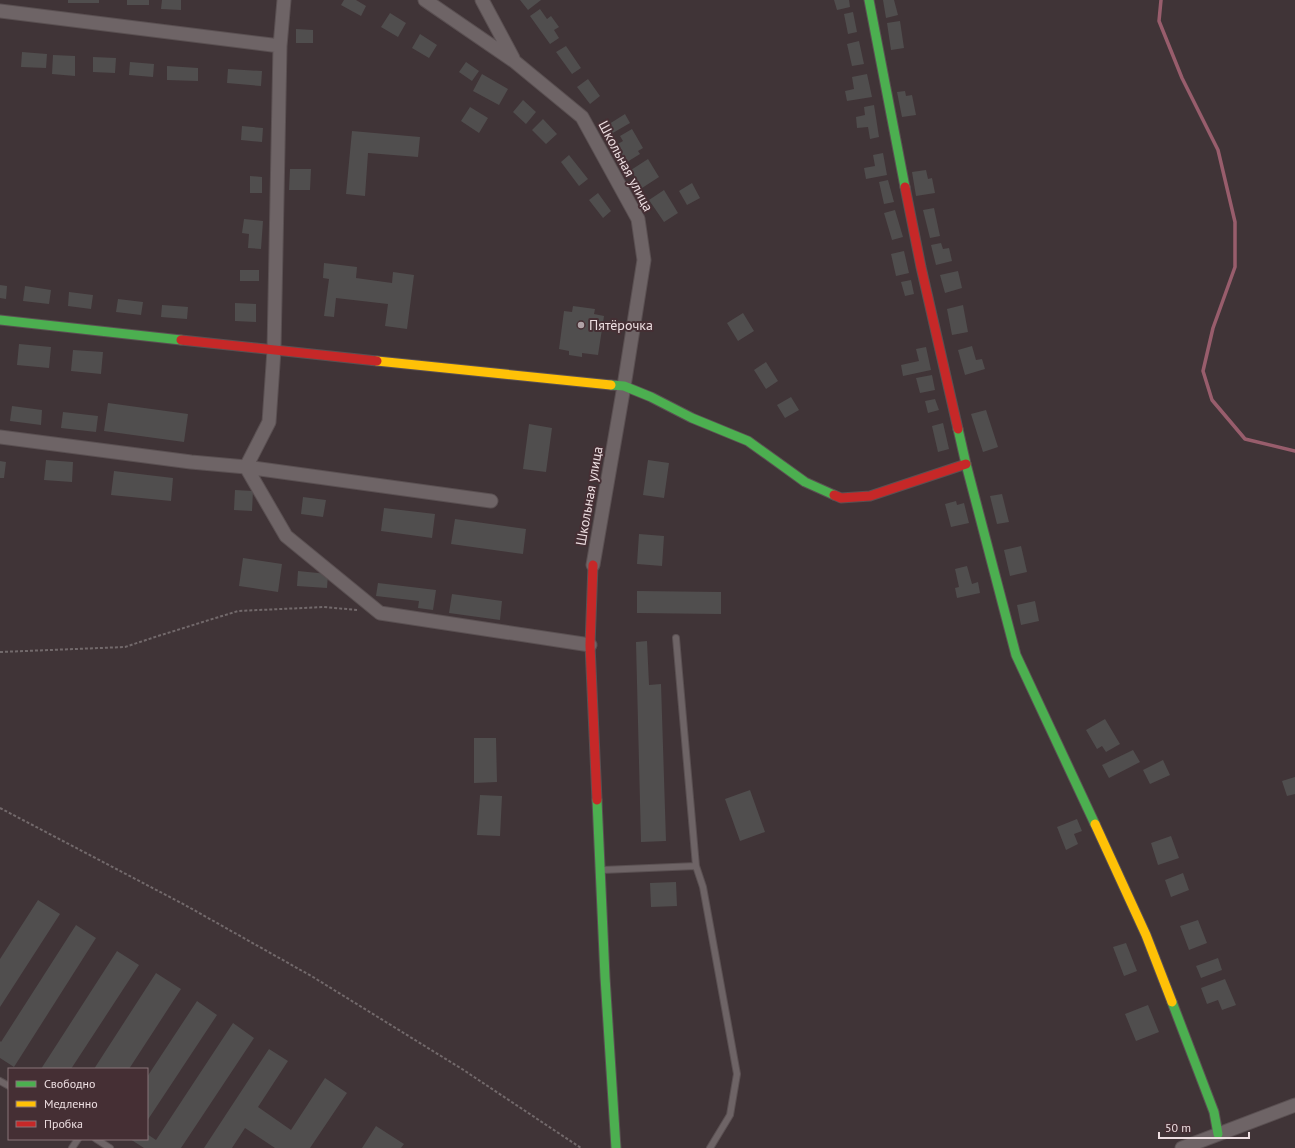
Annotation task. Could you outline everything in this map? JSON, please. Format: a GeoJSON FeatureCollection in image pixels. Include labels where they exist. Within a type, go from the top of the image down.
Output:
{"type":"FeatureCollection","features":[{"type":"Feature","properties":{"kind":"street"},"geometry":{"type":"LineString","coordinates":[[246,467],[269,422],[274,350],[280,46],[284,0]]}},
{"type":"Feature","properties":{"kind":"street","name":"Школьная улица"},"geometry":{"type":"LineString","coordinates":[[425,0],[514,61],[582,117],[638,219],[644,260],[593,565]]}},
{"type":"Feature","properties":{"kind":"street"},"geometry":{"type":"LineString","coordinates":[[482,0],[514,61]]}},
{"type":"Feature","properties":{"kind":"street"},"geometry":{"type":"LineString","coordinates":[[869,0],[921,267],[966,464],[1016,655],[1072,772],[1146,935],[1214,1112],[1218,1134]]}},
{"type":"Feature","properties":{"kind":"street"},"geometry":{"type":"LineString","coordinates":[[0,11],[280,46]]}},
{"type":"Feature","properties":{"kind":"street"},"geometry":{"type":"LineString","coordinates":[[0,320],[624,386],[651,397],[692,418],[748,441],[805,482],[841,498],[870,496],[966,464]]}},
{"type":"Feature","properties":{"kind":"street"},"geometry":{"type":"LineString","coordinates":[[0,437],[191,462],[246,467],[491,501]]}},
{"type":"Feature","properties":{"kind":"street"},"geometry":{"type":"LineString","coordinates":[[246,467],[286,536],[380,613],[590,646]]}},
{"type":"Feature","properties":{"kind":"street"},"geometry":{"type":"LineString","coordinates":[[593,565],[590,646],[605,977],[616,1148]]}},
{"type":"Feature","properties":{"kind":"street"},"geometry":{"type":"LineString","coordinates":[[1182,1148],[1295,1105]]}},
{"type":"Feature","properties":{"kind":"lane"},"geometry":{"type":"LineString","coordinates":[[676,638],[696,866],[703,887],[737,1074],[730,1115],[710,1148]]}},
{"type":"Feature","properties":{"kind":"lane"},"geometry":{"type":"LineString","coordinates":[[600,870],[696,866]]}},
{"type":"Feature","properties":{"kind":"lane"},"geometry":{"type":"LineString","coordinates":[[98,1140],[110,1148]]}},
{"type":"Feature","properties":{"kind":"path"},"geometry":{"type":"LineString","coordinates":[[0,652],[125,648],[238,611],[324,607],[380,613]]}},
{"type":"Feature","properties":{"kind":"path"},"geometry":{"type":"LineString","coordinates":[[0,808],[185,905],[313,977],[462,1070],[581,1148]]}},
{"type":"Feature","properties":{"kind":"building"},"geometry":{"type":"Polygon","coordinates":[[[68,0],[99,0],[99,3],[68,3],[68,0]]]}},
{"type":"Feature","properties":{"kind":"building"},"geometry":{"type":"Polygon","coordinates":[[[127,0],[149,0],[149,5],[127,5],[127,0]]]}},
{"type":"Feature","properties":{"kind":"building"},"geometry":{"type":"Polygon","coordinates":[[[162,0],[181,0],[181,10],[161,9],[162,0]]]}},
{"type":"Feature","properties":{"kind":"building"},"geometry":{"type":"Polygon","coordinates":[[[344,0],[356,0],[366,6],[361,16],[341,5],[344,0]]]}},
{"type":"Feature","properties":{"kind":"building"},"geometry":{"type":"Polygon","coordinates":[[[520,0],[541,0],[528,10],[520,0]]]}},
{"type":"Feature","properties":{"kind":"building"},"geometry":{"type":"Polygon","coordinates":[[[834,0],[849,0],[850,7],[837,10],[834,0]]]}},
{"type":"Feature","properties":{"kind":"building"},"geometry":{"type":"Polygon","coordinates":[[[883,0],[894,0],[898,15],[886,18],[883,0]]]}},
{"type":"Feature","properties":{"kind":"building"},"geometry":{"type":"Polygon","coordinates":[[[540,9],[547,19],[551,16],[559,27],[554,30],[559,38],[550,44],[530,16],[540,9]]]}},
{"type":"Feature","properties":{"kind":"building"},"geometry":{"type":"Polygon","coordinates":[[[853,12],[857,32],[848,34],[844,14],[853,12]]]}},
{"type":"Feature","properties":{"kind":"building"},"geometry":{"type":"Polygon","coordinates":[[[390,13],[406,23],[398,37],[381,27],[390,13]]]}},
{"type":"Feature","properties":{"kind":"building"},"geometry":{"type":"Polygon","coordinates":[[[900,21],[904,48],[891,50],[887,23],[900,21]]]}},
{"type":"Feature","properties":{"kind":"building"},"geometry":{"type":"Polygon","coordinates":[[[296,29],[313,30],[313,43],[296,43],[296,29]]]}},
{"type":"Feature","properties":{"kind":"building"},"geometry":{"type":"Polygon","coordinates":[[[420,34],[437,45],[429,58],[412,48],[420,34]]]}},
{"type":"Feature","properties":{"kind":"building"},"geometry":{"type":"Polygon","coordinates":[[[859,41],[864,64],[852,66],[847,44],[859,41]]]}},
{"type":"Feature","properties":{"kind":"building"},"geometry":{"type":"Polygon","coordinates":[[[566,46],[581,68],[572,74],[556,52],[566,46]]]}},
{"type":"Feature","properties":{"kind":"building"},"geometry":{"type":"Polygon","coordinates":[[[22,52],[47,54],[46,68],[21,67],[22,52]]]}},
{"type":"Feature","properties":{"kind":"building"},"geometry":{"type":"Polygon","coordinates":[[[53,55],[75,56],[75,76],[52,74],[53,55]]]}},
{"type":"Feature","properties":{"kind":"building"},"geometry":{"type":"Polygon","coordinates":[[[93,57],[116,58],[115,73],[93,72],[93,57]]]}},
{"type":"Feature","properties":{"kind":"building"},"geometry":{"type":"Polygon","coordinates":[[[130,62],[154,64],[153,77],[129,75],[130,62]]]}},
{"type":"Feature","properties":{"kind":"building"},"geometry":{"type":"Polygon","coordinates":[[[466,62],[479,71],[472,81],[459,72],[466,62]]]}},
{"type":"Feature","properties":{"kind":"building"},"geometry":{"type":"Polygon","coordinates":[[[167,66],[198,68],[198,81],[167,80],[167,66]]]}},
{"type":"Feature","properties":{"kind":"building"},"geometry":{"type":"Polygon","coordinates":[[[228,69],[262,71],[261,86],[227,83],[228,69]]]}},
{"type":"Feature","properties":{"kind":"building"},"geometry":{"type":"Polygon","coordinates":[[[482,74],[508,89],[499,105],[473,91],[482,74]]]}},
{"type":"Feature","properties":{"kind":"building"},"geometry":{"type":"Polygon","coordinates":[[[867,74],[872,97],[847,101],[845,91],[854,89],[852,77],[867,74]]]}},
{"type":"Feature","properties":{"kind":"building"},"geometry":{"type":"Polygon","coordinates":[[[588,79],[600,96],[590,104],[577,87],[588,79]]]}},
{"type":"Feature","properties":{"kind":"building"},"geometry":{"type":"Polygon","coordinates":[[[905,91],[906,96],[912,95],[916,115],[902,117],[897,92],[905,91]]]}},
{"type":"Feature","properties":{"kind":"building"},"geometry":{"type":"Polygon","coordinates":[[[523,100],[536,112],[526,124],[513,112],[523,100]]]}},
{"type":"Feature","properties":{"kind":"building"},"geometry":{"type":"Polygon","coordinates":[[[874,105],[879,137],[870,139],[868,127],[857,128],[856,117],[865,115],[864,107],[874,105]]]}},
{"type":"Feature","properties":{"kind":"building"},"geometry":{"type":"Polygon","coordinates":[[[470,107],[488,118],[479,133],[461,121],[470,107]]]}},
{"type":"Feature","properties":{"kind":"building"},"geometry":{"type":"Polygon","coordinates":[[[625,114],[630,123],[611,134],[606,126],[625,114]]]}},
{"type":"Feature","properties":{"kind":"building"},"geometry":{"type":"Polygon","coordinates":[[[543,119],[557,134],[546,144],[532,130],[543,119]]]}},
{"type":"Feature","properties":{"kind":"building"},"geometry":{"type":"Polygon","coordinates":[[[242,126],[263,128],[262,142],[241,140],[242,126]]]}},
{"type":"Feature","properties":{"kind":"building"},"geometry":{"type":"Polygon","coordinates":[[[632,129],[643,148],[638,151],[640,154],[627,162],[616,145],[623,141],[620,136],[632,129]]]}},
{"type":"Feature","properties":{"kind":"building"},"geometry":{"type":"Polygon","coordinates":[[[352,131],[420,137],[418,157],[368,153],[365,196],[346,194],[352,131]]]}},
{"type":"Feature","properties":{"kind":"building"},"geometry":{"type":"Polygon","coordinates":[[[883,153],[887,175],[866,179],[864,168],[875,166],[873,155],[883,153]]]}},
{"type":"Feature","properties":{"kind":"building"},"geometry":{"type":"Polygon","coordinates":[[[569,155],[588,179],[579,186],[561,162],[569,155]]]}},
{"type":"Feature","properties":{"kind":"building"},"geometry":{"type":"Polygon","coordinates":[[[648,159],[659,177],[642,188],[631,170],[648,159]]]}},
{"type":"Feature","properties":{"kind":"building"},"geometry":{"type":"Polygon","coordinates":[[[290,169],[311,169],[310,190],[289,190],[290,169]]]}},
{"type":"Feature","properties":{"kind":"building"},"geometry":{"type":"Polygon","coordinates":[[[926,170],[928,179],[932,178],[935,193],[916,196],[912,172],[926,170]]]}},
{"type":"Feature","properties":{"kind":"building"},"geometry":{"type":"Polygon","coordinates":[[[250,176],[262,177],[262,193],[250,193],[250,176]]]}},
{"type":"Feature","properties":{"kind":"building"},"geometry":{"type":"Polygon","coordinates":[[[888,180],[894,202],[884,204],[879,182],[888,180]]]}},
{"type":"Feature","properties":{"kind":"building"},"geometry":{"type":"Polygon","coordinates":[[[692,183],[700,198],[687,205],[679,191],[692,183]]]}},
{"type":"Feature","properties":{"kind":"building"},"geometry":{"type":"Polygon","coordinates":[[[664,190],[678,213],[664,222],[649,200],[664,190]]]}},
{"type":"Feature","properties":{"kind":"building"},"geometry":{"type":"Polygon","coordinates":[[[598,193],[611,211],[603,218],[589,200],[598,193]]]}},
{"type":"Feature","properties":{"kind":"building"},"geometry":{"type":"Polygon","coordinates":[[[934,208],[940,236],[930,238],[923,210],[934,208]]]}},
{"type":"Feature","properties":{"kind":"building"},"geometry":{"type":"Polygon","coordinates":[[[895,210],[903,237],[892,240],[884,213],[895,210]]]}},
{"type":"Feature","properties":{"kind":"building"},"geometry":{"type":"Polygon","coordinates":[[[244,219],[263,221],[261,249],[248,248],[249,234],[242,233],[244,219]]]}},
{"type":"Feature","properties":{"kind":"building"},"geometry":{"type":"Polygon","coordinates":[[[941,243],[943,249],[949,248],[952,261],[936,265],[931,245],[941,243]]]}},
{"type":"Feature","properties":{"kind":"building"},"geometry":{"type":"Polygon","coordinates":[[[904,251],[909,273],[896,276],[891,254],[904,251]]]}},
{"type":"Feature","properties":{"kind":"building"},"geometry":{"type":"Polygon","coordinates":[[[324,263],[357,267],[356,278],[392,283],[393,272],[414,275],[407,329],[385,326],[388,304],[336,298],[334,317],[324,316],[329,279],[323,278],[324,263]]]}},
{"type":"Feature","properties":{"kind":"building"},"geometry":{"type":"Polygon","coordinates":[[[240,270],[259,270],[259,281],[240,281],[240,270]]]}},
{"type":"Feature","properties":{"kind":"building"},"geometry":{"type":"Polygon","coordinates":[[[958,271],[962,288],[945,293],[940,275],[958,271]]]}},
{"type":"Feature","properties":{"kind":"building"},"geometry":{"type":"Polygon","coordinates":[[[911,280],[914,294],[905,296],[901,282],[911,280]]]}},
{"type":"Feature","properties":{"kind":"building"},"geometry":{"type":"Polygon","coordinates":[[[0,285],[7,286],[6,299],[0,298],[0,285]]]}},
{"type":"Feature","properties":{"kind":"building"},"geometry":{"type":"Polygon","coordinates":[[[25,286],[51,290],[49,304],[23,301],[25,286]]]}},
{"type":"Feature","properties":{"kind":"building"},"geometry":{"type":"Polygon","coordinates":[[[69,292],[93,295],[91,309],[68,306],[69,292]]]}},
{"type":"Feature","properties":{"kind":"building"},"geometry":{"type":"Polygon","coordinates":[[[118,299],[143,302],[141,315],[116,312],[118,299]]]}},
{"type":"Feature","properties":{"kind":"building"},"geometry":{"type":"Polygon","coordinates":[[[235,303],[256,304],[256,322],[235,321],[235,303]]]}},
{"type":"Feature","properties":{"kind":"building"},"geometry":{"type":"Polygon","coordinates":[[[162,305],[188,307],[187,319],[161,317],[162,305]]]}},
{"type":"Feature","properties":{"kind":"building"},"geometry":{"type":"Polygon","coordinates":[[[963,305],[968,332],[952,335],[947,309],[963,305]]]}},
{"type":"Feature","properties":{"kind":"building"},"geometry":{"type":"Polygon","coordinates":[[[573,306],[595,309],[594,314],[604,316],[598,355],[582,353],[582,357],[569,355],[569,351],[559,349],[564,311],[572,312],[573,306]]]}},
{"type":"Feature","properties":{"kind":"building"},"geometry":{"type":"Polygon","coordinates":[[[743,313],[754,331],[738,341],[727,323],[743,313]]]}},
{"type":"Feature","properties":{"kind":"building"},"geometry":{"type":"Polygon","coordinates":[[[19,344],[51,347],[49,368],[17,365],[19,344]]]}},
{"type":"Feature","properties":{"kind":"building"},"geometry":{"type":"Polygon","coordinates":[[[972,346],[976,360],[982,359],[985,369],[965,375],[958,350],[972,346]]]}},
{"type":"Feature","properties":{"kind":"building"},"geometry":{"type":"Polygon","coordinates":[[[926,347],[931,370],[903,376],[901,365],[919,361],[916,349],[926,347]]]}},
{"type":"Feature","properties":{"kind":"building"},"geometry":{"type":"Polygon","coordinates":[[[73,350],[103,352],[101,374],[71,371],[73,350]]]}},
{"type":"Feature","properties":{"kind":"building"},"geometry":{"type":"Polygon","coordinates":[[[766,362],[778,381],[766,389],[754,370],[766,362]]]}},
{"type":"Feature","properties":{"kind":"building"},"geometry":{"type":"Polygon","coordinates":[[[932,375],[935,390],[920,393],[916,378],[932,375]]]}},
{"type":"Feature","properties":{"kind":"building"},"geometry":{"type":"Polygon","coordinates":[[[791,397],[799,410],[785,418],[777,405],[791,397]]]}},
{"type":"Feature","properties":{"kind":"building"},"geometry":{"type":"Polygon","coordinates":[[[935,399],[939,410],[928,413],[925,401],[935,399]]]}},
{"type":"Feature","properties":{"kind":"building"},"geometry":{"type":"Polygon","coordinates":[[[108,403],[188,414],[184,442],[104,431],[108,403]]]}},
{"type":"Feature","properties":{"kind":"building"},"geometry":{"type":"Polygon","coordinates":[[[12,406],[42,410],[41,425],[10,421],[12,406]]]}},
{"type":"Feature","properties":{"kind":"building"},"geometry":{"type":"Polygon","coordinates":[[[986,410],[998,447],[983,452],[971,414],[986,410]]]}},
{"type":"Feature","properties":{"kind":"building"},"geometry":{"type":"Polygon","coordinates":[[[63,412],[98,416],[96,432],[61,428],[63,412]]]}},
{"type":"Feature","properties":{"kind":"building"},"geometry":{"type":"Polygon","coordinates":[[[943,423],[949,449],[938,452],[932,426],[943,423]]]}},
{"type":"Feature","properties":{"kind":"building"},"geometry":{"type":"Polygon","coordinates":[[[529,424],[552,428],[546,472],[523,469],[529,424]]]}},
{"type":"Feature","properties":{"kind":"building"},"geometry":{"type":"Polygon","coordinates":[[[46,460],[73,462],[72,482],[44,480],[46,460]]]}},
{"type":"Feature","properties":{"kind":"building"},"geometry":{"type":"Polygon","coordinates":[[[648,460],[669,463],[664,498],[643,495],[648,460]]]}},
{"type":"Feature","properties":{"kind":"building"},"geometry":{"type":"Polygon","coordinates":[[[0,461],[6,462],[4,478],[0,478],[0,461]]]}},
{"type":"Feature","properties":{"kind":"building"},"geometry":{"type":"Polygon","coordinates":[[[114,471],[173,478],[171,501],[111,495],[114,471]]]}},
{"type":"Feature","properties":{"kind":"building"},"geometry":{"type":"Polygon","coordinates":[[[235,490],[253,491],[252,511],[234,510],[235,490]]]}},
{"type":"Feature","properties":{"kind":"building"},"geometry":{"type":"Polygon","coordinates":[[[1002,494],[1009,522],[997,524],[990,496],[1002,494]]]}},
{"type":"Feature","properties":{"kind":"building"},"geometry":{"type":"Polygon","coordinates":[[[303,497],[326,500],[323,517],[301,514],[303,497]]]}},
{"type":"Feature","properties":{"kind":"building"},"geometry":{"type":"Polygon","coordinates":[[[956,501],[957,505],[964,503],[969,523],[951,527],[945,504],[956,501]]]}},
{"type":"Feature","properties":{"kind":"building"},"geometry":{"type":"Polygon","coordinates":[[[384,508],[435,514],[432,538],[381,531],[384,508]]]}},
{"type":"Feature","properties":{"kind":"building"},"geometry":{"type":"Polygon","coordinates":[[[455,519],[526,529],[523,554],[451,544],[455,519]]]}},
{"type":"Feature","properties":{"kind":"building"},"geometry":{"type":"Polygon","coordinates":[[[639,534],[664,536],[662,566],[637,564],[639,534]]]}},
{"type":"Feature","properties":{"kind":"building"},"geometry":{"type":"Polygon","coordinates":[[[1021,546],[1027,572],[1010,576],[1004,550],[1021,546]]]}},
{"type":"Feature","properties":{"kind":"building"},"geometry":{"type":"Polygon","coordinates":[[[243,558],[282,564],[278,592],[239,586],[243,558]]]}},
{"type":"Feature","properties":{"kind":"building"},"geometry":{"type":"Polygon","coordinates":[[[967,566],[972,584],[978,582],[980,593],[957,598],[955,588],[959,587],[955,569],[967,566]]]}},
{"type":"Feature","properties":{"kind":"building"},"geometry":{"type":"Polygon","coordinates":[[[298,571],[328,574],[327,588],[297,586],[298,571]]]}},
{"type":"Feature","properties":{"kind":"building"},"geometry":{"type":"Polygon","coordinates":[[[378,583],[436,590],[433,610],[418,608],[419,601],[376,596],[378,583]]]}},
{"type":"Feature","properties":{"kind":"building"},"geometry":{"type":"Polygon","coordinates":[[[637,591],[721,592],[721,614],[637,613],[637,591]]]}},
{"type":"Feature","properties":{"kind":"building"},"geometry":{"type":"Polygon","coordinates":[[[452,594],[502,601],[500,620],[449,613],[452,594]]]}},
{"type":"Feature","properties":{"kind":"building"},"geometry":{"type":"Polygon","coordinates":[[[1035,601],[1039,621],[1021,625],[1017,605],[1035,601]]]}},
{"type":"Feature","properties":{"kind":"building"},"geometry":{"type":"Polygon","coordinates":[[[647,641],[649,685],[661,684],[666,841],[641,842],[636,642],[647,641]]]}},
{"type":"Feature","properties":{"kind":"building"},"geometry":{"type":"Polygon","coordinates":[[[1105,719],[1120,744],[1106,752],[1102,746],[1097,749],[1086,730],[1105,719]]]}},
{"type":"Feature","properties":{"kind":"building"},"geometry":{"type":"Polygon","coordinates":[[[474,738],[496,738],[497,782],[474,783],[474,738]]]}},
{"type":"Feature","properties":{"kind":"building"},"geometry":{"type":"Polygon","coordinates":[[[1133,750],[1140,762],[1109,778],[1102,765],[1133,750]]]}},
{"type":"Feature","properties":{"kind":"building"},"geometry":{"type":"Polygon","coordinates":[[[1163,760],[1170,775],[1150,784],[1143,770],[1163,760]]]}},
{"type":"Feature","properties":{"kind":"building"},"geometry":{"type":"Polygon","coordinates":[[[1295,777],[1295,794],[1287,796],[1282,781],[1295,777]]]}},
{"type":"Feature","properties":{"kind":"building"},"geometry":{"type":"Polygon","coordinates":[[[750,790],[765,832],[740,841],[725,799],[750,790]]]}},
{"type":"Feature","properties":{"kind":"building"},"geometry":{"type":"Polygon","coordinates":[[[480,795],[502,796],[500,836],[477,835],[480,795]]]}},
{"type":"Feature","properties":{"kind":"building"},"geometry":{"type":"Polygon","coordinates":[[[1077,819],[1082,831],[1074,834],[1078,844],[1066,850],[1057,827],[1077,819]]]}},
{"type":"Feature","properties":{"kind":"building"},"geometry":{"type":"Polygon","coordinates":[[[1171,836],[1179,858],[1158,865],[1151,843],[1171,836]]]}},
{"type":"Feature","properties":{"kind":"building"},"geometry":{"type":"Polygon","coordinates":[[[1183,873],[1189,890],[1171,897],[1165,880],[1183,873]]]}},
{"type":"Feature","properties":{"kind":"building"},"geometry":{"type":"Polygon","coordinates":[[[676,882],[677,906],[651,907],[650,883],[676,882]]]}},
{"type":"Feature","properties":{"kind":"building"},"geometry":{"type":"Polygon","coordinates":[[[38,900],[60,914],[0,1007],[0,959],[38,900]]]}},
{"type":"Feature","properties":{"kind":"building"},"geometry":{"type":"Polygon","coordinates":[[[1198,920],[1207,943],[1189,950],[1180,926],[1198,920]]]}},
{"type":"Feature","properties":{"kind":"building"},"geometry":{"type":"Polygon","coordinates":[[[76,925],[96,938],[14,1067],[0,1058],[0,1041],[1,1042],[76,925]]]}},
{"type":"Feature","properties":{"kind":"building"},"geometry":{"type":"Polygon","coordinates":[[[1126,943],[1137,971],[1124,976],[1113,947],[1126,943]]]}},
{"type":"Feature","properties":{"kind":"building"},"geometry":{"type":"Polygon","coordinates":[[[117,951],[139,965],[72,1068],[42,1068],[117,951]]]}},
{"type":"Feature","properties":{"kind":"building"},"geometry":{"type":"Polygon","coordinates":[[[1218,958],[1222,970],[1201,978],[1196,966],[1218,958]]]}},
{"type":"Feature","properties":{"kind":"building"},"geometry":{"type":"Polygon","coordinates":[[[156,973],[181,989],[130,1068],[95,1068],[156,973]]]}},
{"type":"Feature","properties":{"kind":"building"},"geometry":{"type":"Polygon","coordinates":[[[1225,979],[1236,1005],[1222,1010],[1218,1000],[1207,1004],[1201,988],[1225,979]]]}},
{"type":"Feature","properties":{"kind":"building"},"geometry":{"type":"Polygon","coordinates":[[[197,1001],[217,1015],[148,1119],[148,1075],[197,1001]]]}},
{"type":"Feature","properties":{"kind":"building"},"geometry":{"type":"Polygon","coordinates":[[[1148,1005],[1159,1032],[1136,1041],[1125,1014],[1148,1005]]]}},
{"type":"Feature","properties":{"kind":"building"},"geometry":{"type":"Polygon","coordinates":[[[233,1023],[254,1038],[181,1148],[144,1148],[132,1140],[148,1140],[148,1135],[156,1140],[233,1023]]]}},
{"type":"Feature","properties":{"kind":"building"},"geometry":{"type":"Polygon","coordinates":[[[269,1049],[288,1061],[258,1107],[291,1130],[325,1078],[347,1093],[310,1148],[275,1148],[245,1128],[232,1148],[204,1148],[269,1049]]]}},
{"type":"Feature","properties":{"kind":"building"},"geometry":{"type":"Polygon","coordinates":[[[376,1126],[404,1144],[401,1148],[362,1148],[376,1126]]]}},
{"type":"Feature","properties":{"kind":"waterway"},"geometry":{"type":"LineString","coordinates":[[1161,0],[1159,21],[1182,78],[1218,150],[1235,222],[1235,267],[1213,328],[1203,371],[1212,400],[1245,439],[1295,451]]}},
{"type":"Feature","properties":{"kind":"traffic: fast"},"geometry":{"type":"LineString","coordinates":[[869,0],[905,187]]}},
{"type":"Feature","properties":{"kind":"traffic: fast"},"geometry":{"type":"LineString","coordinates":[[0,320],[181,340]]}},
{"type":"Feature","properties":{"kind":"traffic: fast"},"geometry":{"type":"LineString","coordinates":[[611,385],[624,386],[651,397],[692,418],[748,441],[805,482],[834,495]]}},
{"type":"Feature","properties":{"kind":"traffic: fast"},"geometry":{"type":"LineString","coordinates":[[958,429],[1016,655],[1095,824]]}},
{"type":"Feature","properties":{"kind":"traffic: fast"},"geometry":{"type":"LineString","coordinates":[[597,800],[605,977],[616,1148]]}},
{"type":"Feature","properties":{"kind":"traffic: fast"},"geometry":{"type":"LineString","coordinates":[[1172,1002],[1214,1112],[1218,1134]]}},
{"type":"Feature","properties":{"kind":"traffic: slow"},"geometry":{"type":"LineString","coordinates":[[377,361],[611,385]]}},
{"type":"Feature","properties":{"kind":"traffic: slow"},"geometry":{"type":"LineString","coordinates":[[1095,824],[1146,935],[1172,1002]]}},
{"type":"Feature","properties":{"kind":"traffic: jam"},"geometry":{"type":"LineString","coordinates":[[905,187],[921,267],[958,429]]}},
{"type":"Feature","properties":{"kind":"traffic: jam"},"geometry":{"type":"LineString","coordinates":[[181,340],[377,361]]}},
{"type":"Feature","properties":{"kind":"traffic: jam"},"geometry":{"type":"LineString","coordinates":[[834,495],[841,498],[870,496],[966,464]]}},
{"type":"Feature","properties":{"kind":"traffic: jam"},"geometry":{"type":"LineString","coordinates":[[593,565],[590,645],[597,800]]}},
{"type":"Feature","properties":{"kind":"place","name":"Пятёрочка"},"geometry":{"type":"Point","coordinates":[581,325]}}]}
